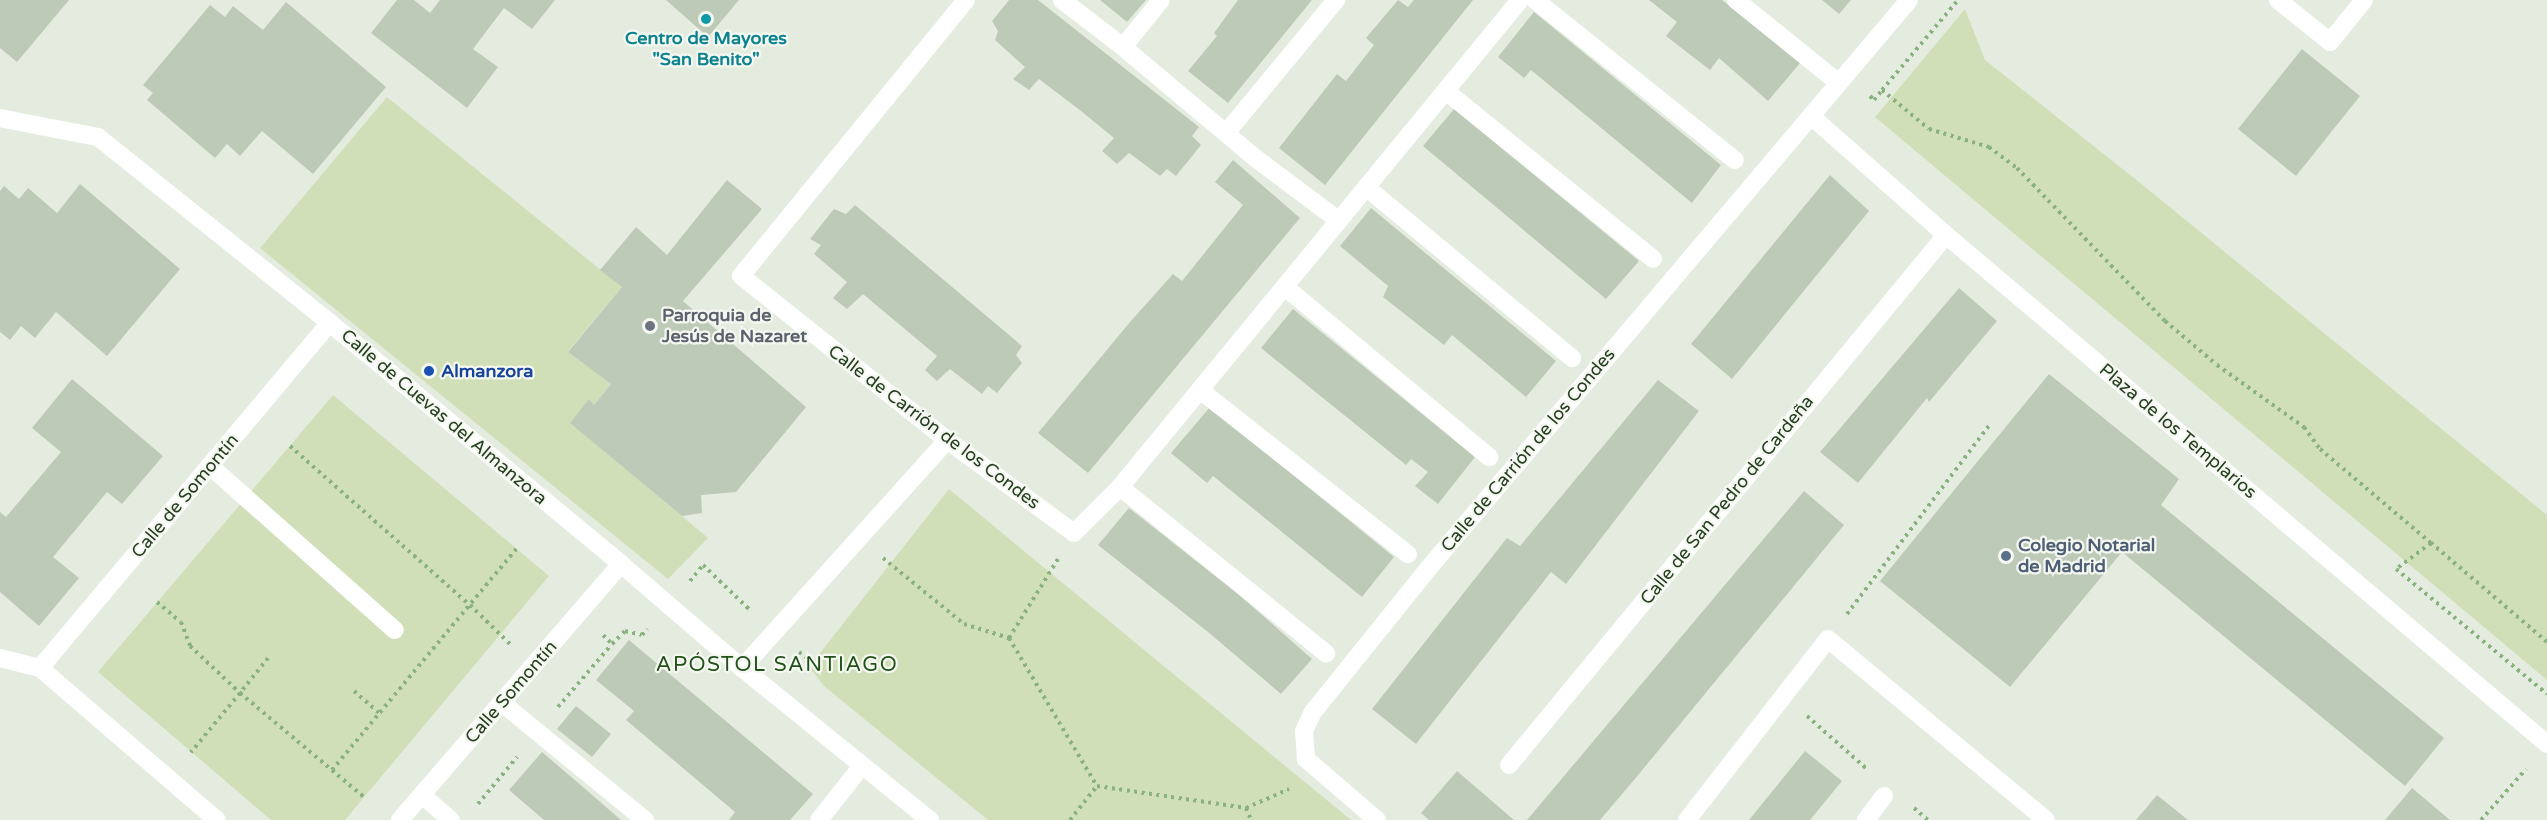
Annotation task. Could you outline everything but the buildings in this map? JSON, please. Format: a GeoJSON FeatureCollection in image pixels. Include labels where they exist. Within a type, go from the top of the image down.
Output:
{"type":"FeatureCollection","features":[{"type":"Feature","properties":{"kind":"street","name":"Calle de Carrión de los Condes"},"geometry":{"type":"LineString","coordinates":[[966,0],[741,276],[947,440],[1074,533]]}},
{"type":"Feature","properties":{"kind":"street"},"geometry":{"type":"LineString","coordinates":[[1062,0],[1338,220]]}},
{"type":"Feature","properties":{"kind":"street"},"geometry":{"type":"LineString","coordinates":[[1123,47],[1161,0]]}},
{"type":"Feature","properties":{"kind":"street"},"geometry":{"type":"LineString","coordinates":[[1226,133],[1336,0]]}},
{"type":"Feature","properties":{"kind":"street"},"geometry":{"type":"LineString","coordinates":[[1535,0],[1735,160]]}},
{"type":"Feature","properties":{"kind":"street"},"geometry":{"type":"LineString","coordinates":[[1736,0],[1843,78]]}},
{"type":"Feature","properties":{"kind":"street","name":"Calle de Carrión de los Condes"},"geometry":{"type":"LineString","coordinates":[[1377,820],[1306,759],[1304,731],[1313,712],[1427,570],[1909,0]]}},
{"type":"Feature","properties":{"kind":"street"},"geometry":{"type":"LineString","coordinates":[[2278,0],[2330,42],[2364,0]]}},
{"type":"Feature","properties":{"kind":"street"},"geometry":{"type":"LineString","coordinates":[[1074,533],[1120,487],[1366,186],[1447,92],[1514,2]]}},
{"type":"Feature","properties":{"kind":"street"},"geometry":{"type":"LineString","coordinates":[[1447,92],[1653,259]]}},
{"type":"Feature","properties":{"kind":"street","name":"Plaza de los Templarios"},"geometry":{"type":"LineString","coordinates":[[1811,116],[1946,235],[2547,744]]}},
{"type":"Feature","properties":{"kind":"street","name":"Calle de Cuevas del Almanzora"},"geometry":{"type":"LineString","coordinates":[[0,118],[98,136],[330,323],[621,564],[742,668],[930,820]]}},
{"type":"Feature","properties":{"kind":"street","name":"Calle de Carrión de los Condes"},"geometry":{"type":"LineString","coordinates":[[1366,186],[1572,358]]}},
{"type":"Feature","properties":{"kind":"street","name":"Calle de San Pedro de Cardeña"},"geometry":{"type":"LineString","coordinates":[[1509,765],[1946,235]]}},
{"type":"Feature","properties":{"kind":"street","name":"Calle de Carrión de los Condes"},"geometry":{"type":"LineString","coordinates":[[1285,287],[1489,457]]}},
{"type":"Feature","properties":{"kind":"street","name":"Calle de Somontín"},"geometry":{"type":"LineString","coordinates":[[40,668],[330,323]]}},
{"type":"Feature","properties":{"kind":"street"},"geometry":{"type":"LineString","coordinates":[[1200,390],[1408,554]]}},
{"type":"Feature","properties":{"kind":"street"},"geometry":{"type":"LineString","coordinates":[[742,668],[947,440]]}},
{"type":"Feature","properties":{"kind":"street"},"geometry":{"type":"LineString","coordinates":[[210,466],[395,630]]}},
{"type":"Feature","properties":{"kind":"street"},"geometry":{"type":"LineString","coordinates":[[1120,487],[1326,653]]}},
{"type":"Feature","properties":{"kind":"street","name":"Calle Somontín"},"geometry":{"type":"LineString","coordinates":[[400,820],[621,564]]}},
{"type":"Feature","properties":{"kind":"street"},"geometry":{"type":"LineString","coordinates":[[1687,820],[1828,639],[2046,820]]}},
{"type":"Feature","properties":{"kind":"street"},"geometry":{"type":"LineString","coordinates":[[0,658],[40,668],[217,820]]}},
{"type":"Feature","properties":{"kind":"street"},"geometry":{"type":"LineString","coordinates":[[502,703],[645,820]]}},
{"type":"Feature","properties":{"kind":"street"},"geometry":{"type":"LineString","coordinates":[[819,820],[862,766]]}},
{"type":"Feature","properties":{"kind":"street"},"geometry":{"type":"LineString","coordinates":[[422,795],[451,820]]}},
{"type":"Feature","properties":{"kind":"street"},"geometry":{"type":"LineString","coordinates":[[1866,820],[1884,796]]}},
{"type":"Feature","properties":{"kind":"path"},"geometry":{"type":"LineString","coordinates":[[1843,78],[1874,100],[1958,0]]}},
{"type":"Feature","properties":{"kind":"path"},"geometry":{"type":"LineString","coordinates":[[1882,90],[1929,129],[1989,147],[2017,168],[2165,321],[2217,364],[2304,427],[2320,449],[2547,642]]}},
{"type":"Feature","properties":{"kind":"path"},"geometry":{"type":"LineString","coordinates":[[1828,639],[1991,423]]}},
{"type":"Feature","properties":{"kind":"path"},"geometry":{"type":"LineString","coordinates":[[290,446],[500,633]]}},
{"type":"Feature","properties":{"kind":"path"},"geometry":{"type":"LineString","coordinates":[[1010,638],[1074,533]]}},
{"type":"Feature","properties":{"kind":"path"},"geometry":{"type":"LineString","coordinates":[[860,538],[964,624],[1010,638],[1097,786]]}},
{"type":"Feature","properties":{"kind":"path"},"geometry":{"type":"LineString","coordinates":[[2431,543],[2396,569],[2547,694]]}},
{"type":"Feature","properties":{"kind":"path"},"geometry":{"type":"LineString","coordinates":[[332,770],[516,549]]}},
{"type":"Feature","properties":{"kind":"path"},"geometry":{"type":"LineString","coordinates":[[157,602],[182,622],[190,646],[240,693],[364,796]]}},
{"type":"Feature","properties":{"kind":"path"},"geometry":{"type":"LineString","coordinates":[[191,752],[268,658]]}},
{"type":"Feature","properties":{"kind":"path"},"geometry":{"type":"LineString","coordinates":[[354,691],[380,713]]}},
{"type":"Feature","properties":{"kind":"path"},"geometry":{"type":"LineString","coordinates":[[1784,696],[1890,789],[1884,796]]}},
{"type":"Feature","properties":{"kind":"path"},"geometry":{"type":"LineString","coordinates":[[2481,820],[2532,763]]}},
{"type":"Feature","properties":{"kind":"path"},"geometry":{"type":"LineString","coordinates":[[1097,786],[1246,808],[1292,788]]}},
{"type":"Feature","properties":{"kind":"path"},"geometry":{"type":"LineString","coordinates":[[1070,820],[1097,786]]}},
{"type":"Feature","properties":{"kind":"path"},"geometry":{"type":"LineString","coordinates":[[1246,808],[1251,820]]}},
{"type":"Feature","properties":{"kind":"green space"},"geometry":{"type":"Polygon","coordinates":[[[1965,9],[1985,60],[2144,186],[2547,515],[2547,680],[1875,117],[1965,9]]]}},
{"type":"Feature","properties":{"kind":"green space"},"geometry":{"type":"Polygon","coordinates":[[[387,97],[622,287],[568,351],[611,384],[594,405],[589,399],[571,423],[708,538],[668,579],[260,248],[387,97]]]}},
{"type":"Feature","properties":{"kind":"green space"},"geometry":{"type":"Polygon","coordinates":[[[333,395],[549,576],[345,820],[271,820],[98,672],[333,395]]]}},
{"type":"Feature","properties":{"kind":"green space"},"geometry":{"type":"Polygon","coordinates":[[[949,489],[1351,820],[988,820],[824,686],[809,667],[949,489]]]}},
{"type":"Feature","properties":{"kind":"place","name":"Centro de Mayores \"San Benito\""},"geometry":{"type":"Point","coordinates":[706,19]}},
{"type":"Feature","properties":{"kind":"place","name":"Parroquia de Jesús de Nazaret"},"geometry":{"type":"Point","coordinates":[650,326]}},
{"type":"Feature","properties":{"kind":"place","name":"Almanzora"},"geometry":{"type":"Point","coordinates":[429,371]}},
{"type":"Feature","properties":{"kind":"place","name":"Colegio Notarial de Madrid"},"geometry":{"type":"Point","coordinates":[2006,556]}},
{"type":"Feature","properties":{"kind":"district","name":"APÓSTOL SANTIAGO"},"geometry":{"type":"Point","coordinates":[777,665]}}]}
